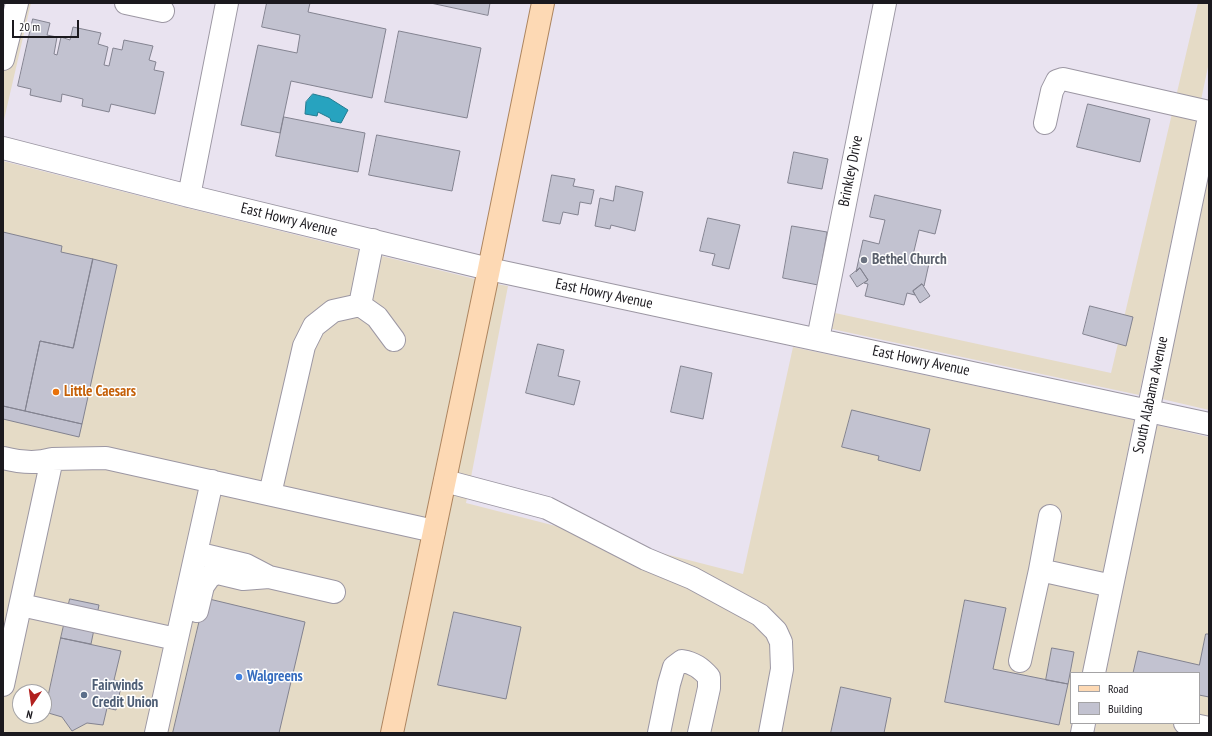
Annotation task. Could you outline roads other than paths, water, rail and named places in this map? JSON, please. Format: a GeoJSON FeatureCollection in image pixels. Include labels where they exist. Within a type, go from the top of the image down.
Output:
{"type":"FeatureCollection","features":[{"type":"Feature","properties":{"kind":"main road"},"geometry":{"type":"LineString","coordinates":[[392,733],[489,269],[542,3]]}},
{"type":"Feature","properties":{"kind":"street"},"geometry":{"type":"LineString","coordinates":[[3,59],[17,3]]}},
{"type":"Feature","properties":{"kind":"street"},"geometry":{"type":"LineString","coordinates":[[126,3],[163,11]]}},
{"type":"Feature","properties":{"kind":"street"},"geometry":{"type":"LineString","coordinates":[[189,196],[227,3]]}},
{"type":"Feature","properties":{"kind":"street","name":"Brinkley Drive"},"geometry":{"type":"LineString","coordinates":[[818,339],[885,3]]}},
{"type":"Feature","properties":{"kind":"street"},"geometry":{"type":"LineString","coordinates":[[1045,123],[1052,91],[1057,81],[1063,79],[1208,122]]}},
{"type":"Feature","properties":{"kind":"street","name":"South Alabama Avenue"},"geometry":{"type":"LineString","coordinates":[[1094,672],[1208,122]]}},
{"type":"Feature","properties":{"kind":"street","name":"East Howry Avenue"},"geometry":{"type":"LineString","coordinates":[[3,148],[189,196],[489,269],[1209,424]]}},
{"type":"Feature","properties":{"kind":"street"},"geometry":{"type":"LineString","coordinates":[[360,305],[373,240]]}},
{"type":"Feature","properties":{"kind":"street"},"geometry":{"type":"LineString","coordinates":[[270,494],[304,346],[314,326],[333,311],[360,305],[378,317],[394,340]]}},
{"type":"Feature","properties":{"kind":"street"},"geometry":{"type":"LineString","coordinates":[[3,458],[16,461],[43,462],[52,459],[106,458],[434,531]]}},
{"type":"Feature","properties":{"kind":"street"},"geometry":{"type":"LineString","coordinates":[[3,685],[52,459]]}},
{"type":"Feature","properties":{"kind":"street"},"geometry":{"type":"LineString","coordinates":[[156,733],[212,481]]}},
{"type":"Feature","properties":{"kind":"street"},"geometry":{"type":"LineString","coordinates":[[445,481],[547,508],[646,559],[692,578],[760,615],[776,631],[781,642],[782,669],[770,733]]}},
{"type":"Feature","properties":{"kind":"street"},"geometry":{"type":"LineString","coordinates":[[1020,662],[1050,516]]}},
{"type":"Feature","properties":{"kind":"street"},"geometry":{"type":"LineString","coordinates":[[196,553],[246,565],[269,577],[334,592]]}},
{"type":"Feature","properties":{"kind":"street"},"geometry":{"type":"LineString","coordinates":[[1040,570],[1112,586]]}},
{"type":"Feature","properties":{"kind":"street"},"geometry":{"type":"LineString","coordinates":[[170,669],[188,653],[203,586],[210,576],[218,573],[243,579],[269,577]]}},
{"type":"Feature","properties":{"kind":"street"},"geometry":{"type":"LineString","coordinates":[[21,605],[176,639]]}},
{"type":"Feature","properties":{"kind":"street"},"geometry":{"type":"LineString","coordinates":[[659,733],[674,667],[682,661],[698,666],[709,678],[709,688],[699,733]]}},
{"type":"Feature","properties":{"kind":"street"},"geometry":{"type":"LineString","coordinates":[[1190,724],[1209,728]]}},
{"type":"Feature","properties":{"kind":"water"},"geometry":{"type":"Polygon","coordinates":[[[313,94],[329,98],[348,110],[341,123],[331,121],[330,118],[318,112],[317,116],[305,114],[306,102],[313,94]]]}},
{"type":"Feature","properties":{"kind":"place","name":"Bethel Church"},"geometry":{"type":"Point","coordinates":[864,260]}},
{"type":"Feature","properties":{"kind":"place","name":"Little Caesars"},"geometry":{"type":"Point","coordinates":[56,392]}},
{"type":"Feature","properties":{"kind":"place","name":"Walgreens"},"geometry":{"type":"Point","coordinates":[239,677]}},
{"type":"Feature","properties":{"kind":"place","name":"Fairwinds Credit Union"},"geometry":{"type":"Point","coordinates":[84,695]}}]}
